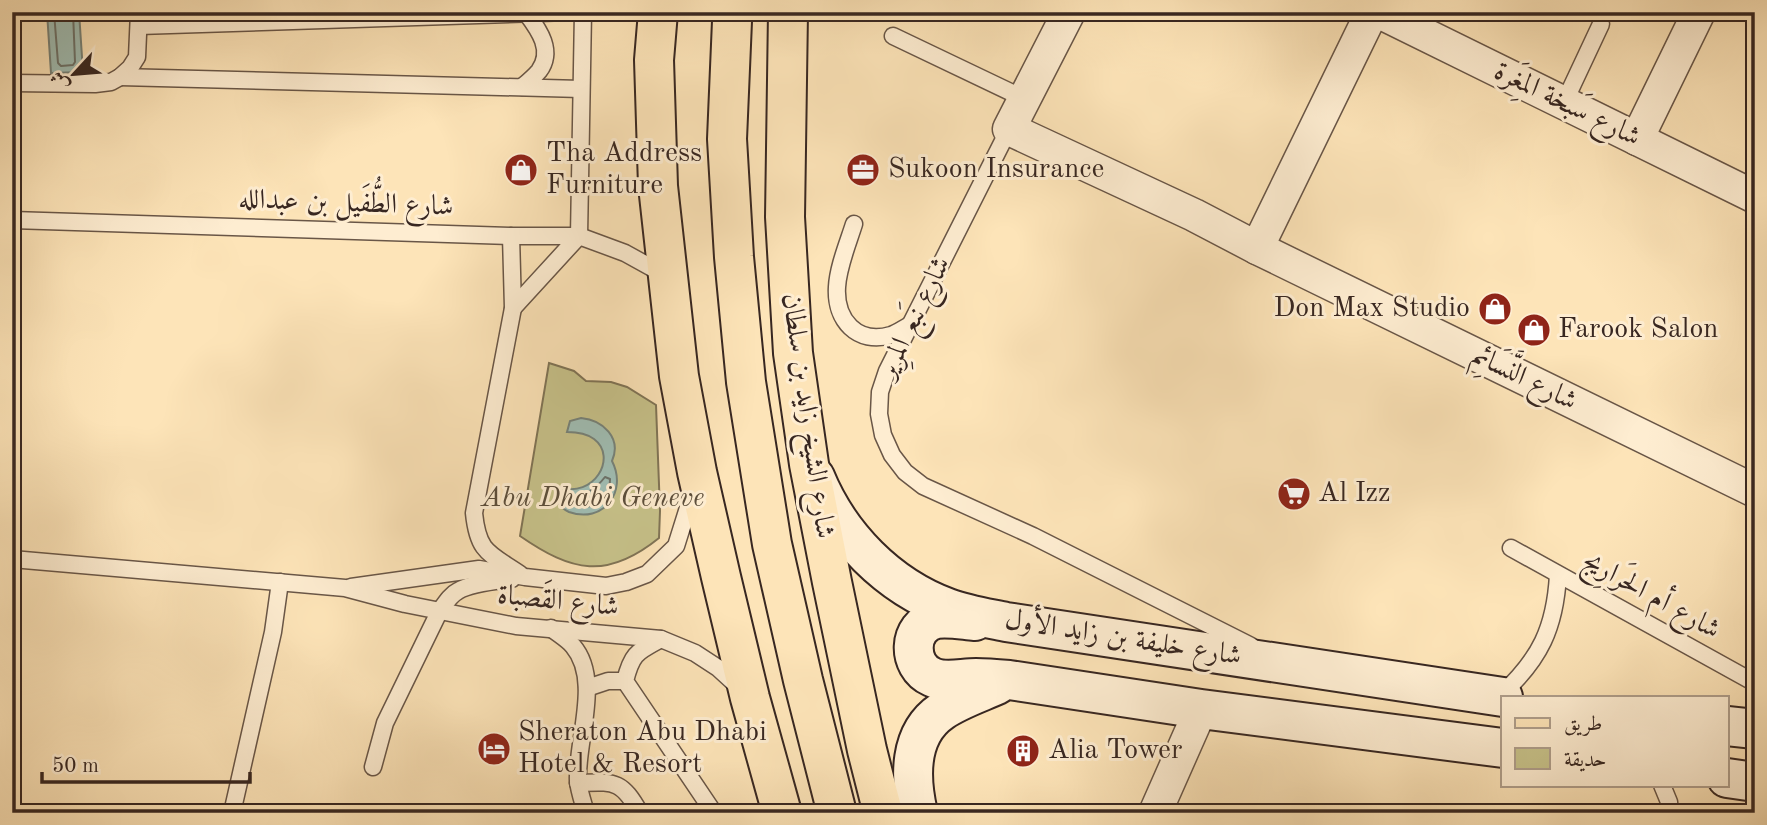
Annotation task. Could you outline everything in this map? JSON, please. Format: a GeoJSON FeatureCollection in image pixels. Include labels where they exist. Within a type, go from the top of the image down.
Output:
{"type":"FeatureCollection","features":[{"type":"Feature","properties":{"kind":"main road"},"geometry":{"type":"LineString","coordinates":[[658,12],[654,60],[657,173],[679,376],[697,472],[750,698],[782,813]]}},
{"type":"Feature","properties":{"kind":"main road","name":"شارع الشيخ زايد بن سلطان"},"geometry":{"type":"LineString","coordinates":[[788,12],[785,216],[793,353],[809,464],[853,685],[883,813]]}},
{"type":"Feature","properties":{"kind":"main road"},"geometry":{"type":"LineString","coordinates":[[732,21],[727,139],[734,257],[746,382],[772,544],[837,813]]}},
{"type":"Feature","properties":{"kind":"main road","name":"شارع خليفة بن زايد الأول"},"geometry":{"type":"LineString","coordinates":[[809,464],[820,491],[840,524],[872,561],[920,595],[948,608],[1006,622],[1501,697]]}},
{"type":"Feature","properties":{"kind":"main road"},"geometry":{"type":"LineString","coordinates":[[1006,622],[936,620],[919,631],[913,647],[917,664],[922,671],[937,679],[1009,680]]}},
{"type":"Feature","properties":{"kind":"main road","name":"شارع خليفة بن زايد الأول"},"geometry":{"type":"LineString","coordinates":[[918,813],[912,768],[922,733],[940,712],[1009,680],[1201,709],[1501,748]]}},
{"type":"Feature","properties":{"kind":"main road"},"geometry":{"type":"LineString","coordinates":[[1728,726],[1755,729]]}},
{"type":"Feature","properties":{"kind":"main road"},"geometry":{"type":"LineString","coordinates":[[1728,778],[1755,782]]}},
{"type":"Feature","properties":{"kind":"street","name":"شارع نَبع المرِير"},"geometry":{"type":"LineString","coordinates":[[1009,129],[1069,12]]}},
{"type":"Feature","properties":{"kind":"street"},"geometry":{"type":"LineString","coordinates":[[1257,248],[1372,12]]}},
{"type":"Feature","properties":{"kind":"street","name":"شارع سَبخة المِغَرة"},"geometry":{"type":"LineString","coordinates":[[1379,12],[1755,197]]}},
{"type":"Feature","properties":{"kind":"street"},"geometry":{"type":"LineString","coordinates":[[1637,139],[1699,12]]}},
{"type":"Feature","properties":{"kind":"street","name":"شارع النَّسَائِم"},"geometry":{"type":"LineString","coordinates":[[1009,129],[1194,215],[1755,491]]}},
{"type":"Feature","properties":{"kind":"street"},"geometry":{"type":"LineString","coordinates":[[1155,813],[1201,709]]}},
{"type":"Feature","properties":{"kind":"lane"},"geometry":{"type":"LineString","coordinates":[[12,83],[111,82],[130,68],[137,57],[139,19],[569,12]]}},
{"type":"Feature","properties":{"kind":"lane"},"geometry":{"type":"LineString","coordinates":[[513,308],[579,236],[583,12]]}},
{"type":"Feature","properties":{"kind":"lane"},"geometry":{"type":"LineString","coordinates":[[522,87],[541,69],[546,54],[543,36],[527,13]]}},
{"type":"Feature","properties":{"kind":"lane"},"geometry":{"type":"LineString","coordinates":[[1564,103],[1601,24]]}},
{"type":"Feature","properties":{"kind":"lane"},"geometry":{"type":"LineString","coordinates":[[893,36],[1025,99]]}},
{"type":"Feature","properties":{"kind":"lane"},"geometry":{"type":"LineString","coordinates":[[120,77],[581,89]]}},
{"type":"Feature","properties":{"kind":"lane","name":"شارع نَبع المرِير"},"geometry":{"type":"LineString","coordinates":[[1009,129],[887,371],[880,392],[879,414],[883,435],[892,455],[905,472],[923,486],[1033,536],[1286,663]]}},
{"type":"Feature","properties":{"kind":"lane","name":"شارع الطُّفَيل بن عبدالله"},"geometry":{"type":"LineString","coordinates":[[12,220],[579,236],[625,253],[668,278]]}},
{"type":"Feature","properties":{"kind":"lane"},"geometry":{"type":"LineString","coordinates":[[854,224],[837,288],[841,313],[852,331],[870,338],[891,335],[910,325]]}},
{"type":"Feature","properties":{"kind":"lane"},"geometry":{"type":"LineString","coordinates":[[511,236],[513,308],[474,513],[480,542],[488,552],[525,577]]}},
{"type":"Feature","properties":{"kind":"lane","name":"شارع القَصباة"},"geometry":{"type":"LineString","coordinates":[[345,588],[479,569],[606,586],[626,582],[647,574],[676,546],[690,505],[697,472]]}},
{"type":"Feature","properties":{"kind":"lane","name":"شارع أم الحَرارِيج"},"geometry":{"type":"LineString","coordinates":[[1511,548],[1755,683]]}},
{"type":"Feature","properties":{"kind":"lane","name":"شارع القَصباة"},"geometry":{"type":"LineString","coordinates":[[12,559],[345,588],[439,612],[516,626],[661,639],[695,653],[718,668],[750,698]]}},
{"type":"Feature","properties":{"kind":"lane","name":"شارع أم الحَرارِيج"},"geometry":{"type":"LineString","coordinates":[[1502,696],[1531,663],[1543,643],[1557,598],[1558,575]]}},
{"type":"Feature","properties":{"kind":"lane"},"geometry":{"type":"LineString","coordinates":[[373,767],[385,723],[439,612],[457,591],[466,587],[525,577]]}},
{"type":"Feature","properties":{"kind":"lane"},"geometry":{"type":"LineString","coordinates":[[232,813],[272,632],[280,582]]}},
{"type":"Feature","properties":{"kind":"lane"},"geometry":{"type":"LineString","coordinates":[[551,628],[573,646],[582,662],[587,688],[578,783],[586,813]]}},
{"type":"Feature","properties":{"kind":"lane"},"geometry":{"type":"LineString","coordinates":[[661,639],[638,652],[630,662],[625,681],[715,813]]}},
{"type":"Feature","properties":{"kind":"lane"},"geometry":{"type":"LineString","coordinates":[[587,688],[608,681],[625,681]]}},
{"type":"Feature","properties":{"kind":"lane"},"geometry":{"type":"LineString","coordinates":[[578,783],[605,782],[619,786],[628,793],[640,813]]}},
{"type":"Feature","properties":{"kind":"lane"},"geometry":{"type":"LineString","coordinates":[[1662,786],[1670,813]]}},
{"type":"Feature","properties":{"kind":"green space","name":"Abu Dhabi Geneve"},"geometry":{"type":"Polygon","coordinates":[[[549,363],[574,371],[586,381],[611,382],[627,387],[656,405],[659,538],[623,560],[606,565],[573,564],[520,536],[549,363]]]}},
{"type":"Feature","properties":{"kind":"water"},"geometry":{"type":"Polygon","coordinates":[[[47,12],[79,12],[83,72],[51,73],[47,12]]]}},
{"type":"Feature","properties":{"kind":"water"},"geometry":{"type":"Polygon","coordinates":[[[581,418],[597,422],[612,438],[612,461],[617,484],[609,503],[602,509],[581,515],[567,511],[556,502],[559,487],[583,487],[592,482],[603,465],[601,447],[594,439],[581,433],[567,432],[570,421],[581,418]]]}},
{"type":"Feature","properties":{"kind":"place","name":"Tha Address Furniture"},"geometry":{"type":"Point","coordinates":[521,170]}},
{"type":"Feature","properties":{"kind":"place","name":"Sukoon Insurance"},"geometry":{"type":"Point","coordinates":[863,170]}},
{"type":"Feature","properties":{"kind":"place","name":"Don Max Studio"},"geometry":{"type":"Point","coordinates":[1495,309]}},
{"type":"Feature","properties":{"kind":"place","name":"Farook Salon"},"geometry":{"type":"Point","coordinates":[1534,330]}},
{"type":"Feature","properties":{"kind":"place","name":"Al Izz"},"geometry":{"type":"Point","coordinates":[1294,494]}},
{"type":"Feature","properties":{"kind":"place","name":"Sheraton Abu Dhabi Hotel & Resort"},"geometry":{"type":"Point","coordinates":[494,749]}},
{"type":"Feature","properties":{"kind":"place","name":"Alia Tower"},"geometry":{"type":"Point","coordinates":[1023,751]}}]}
